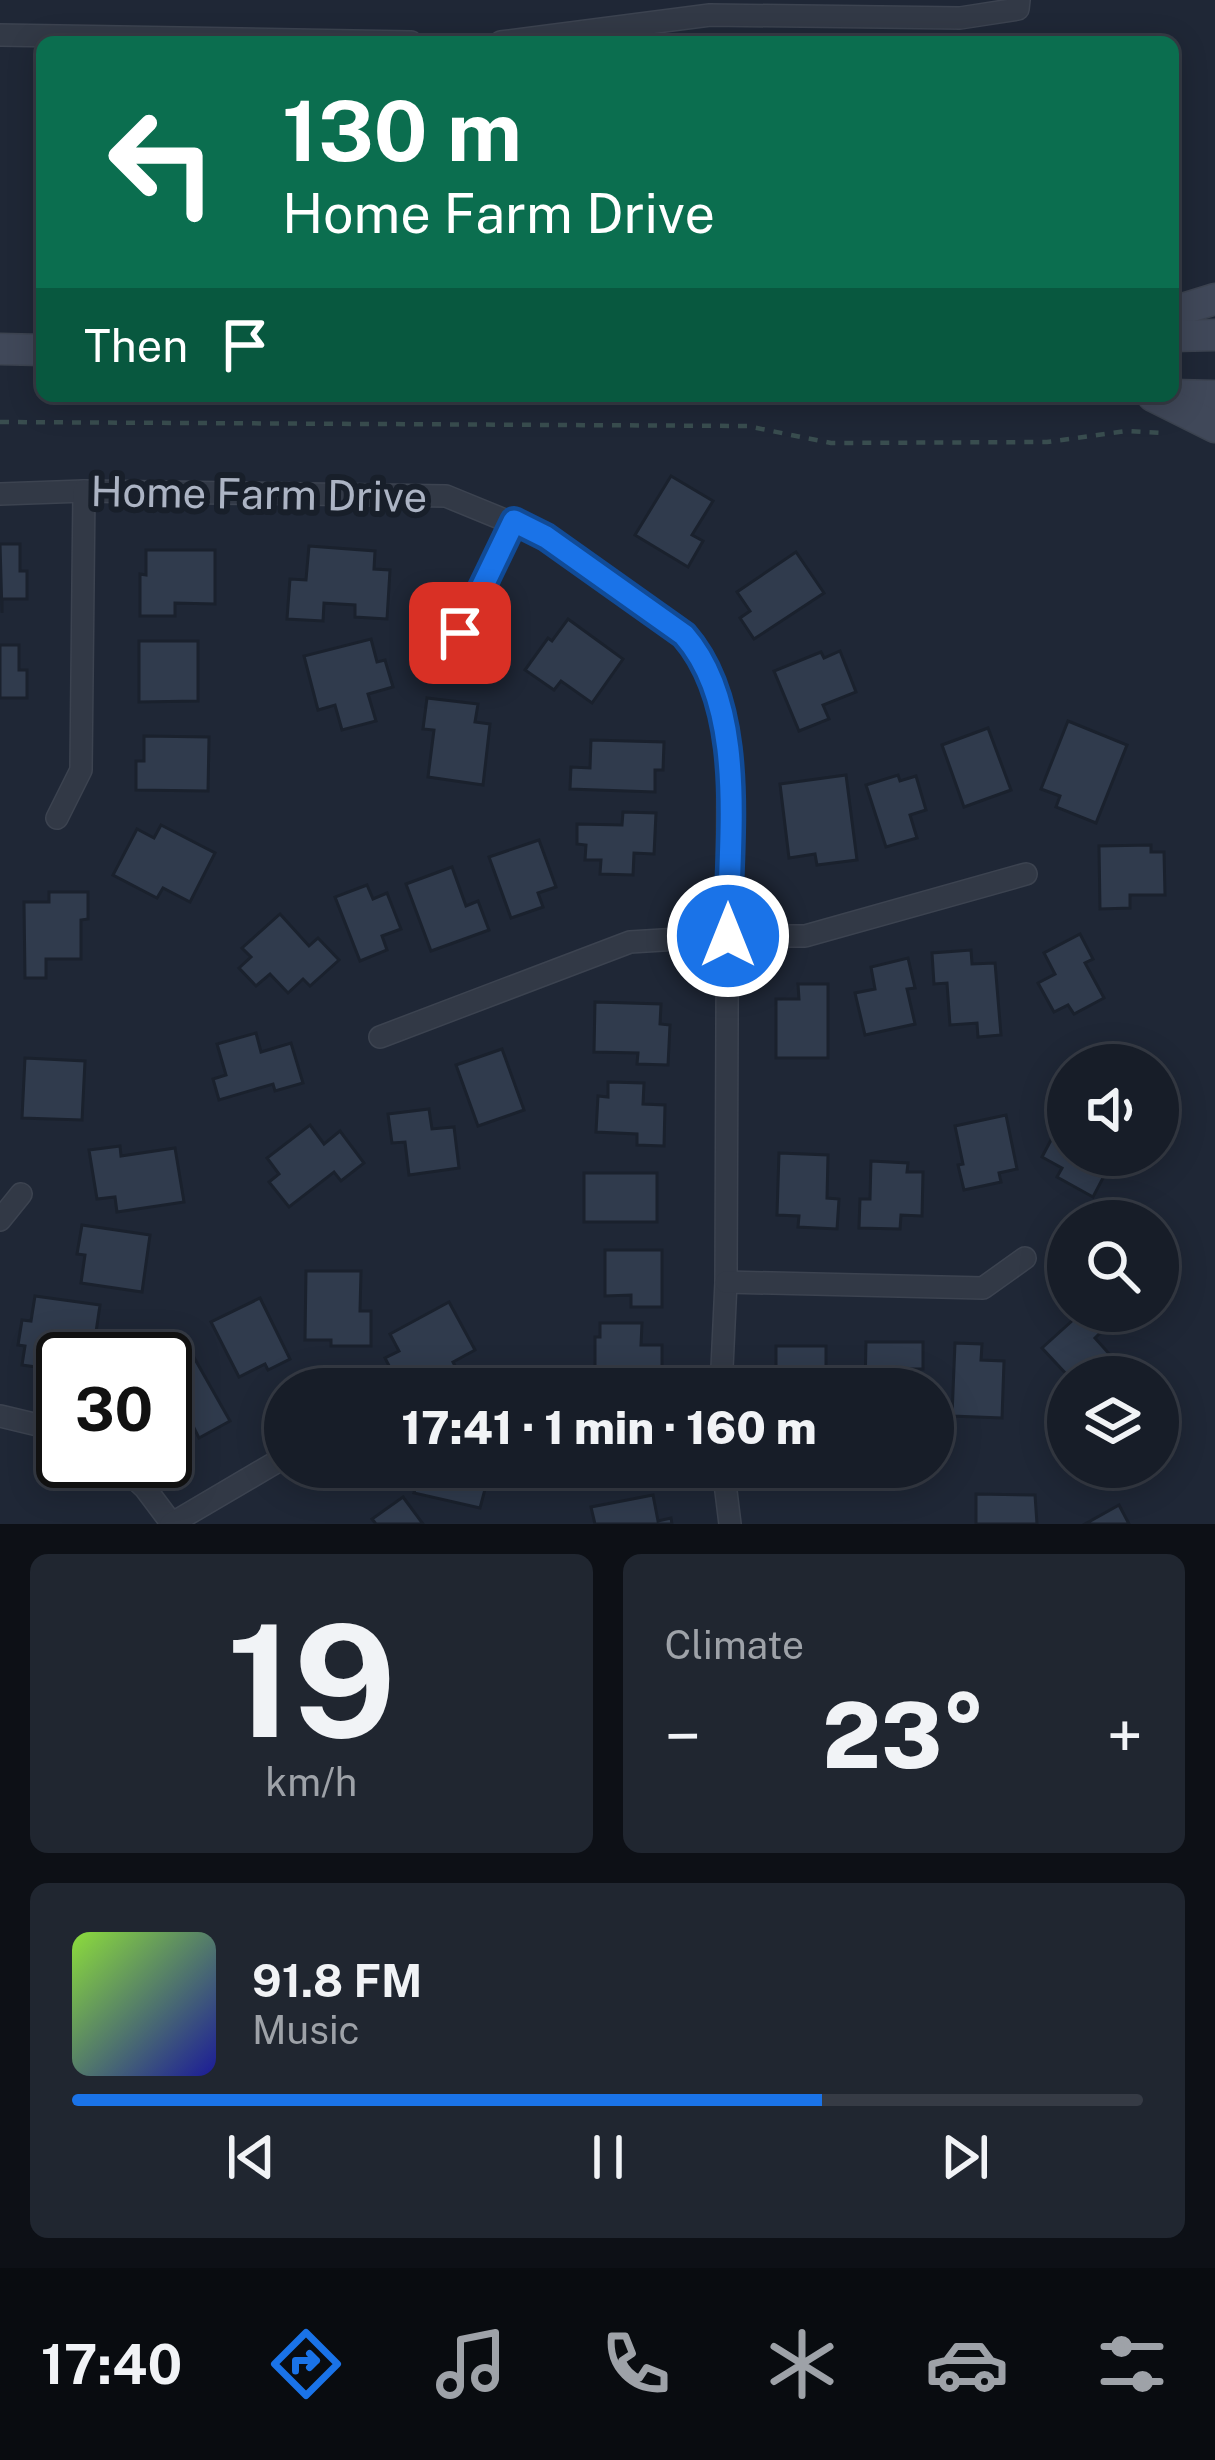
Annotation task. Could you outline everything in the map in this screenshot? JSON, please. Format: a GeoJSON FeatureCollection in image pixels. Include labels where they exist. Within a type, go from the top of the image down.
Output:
{"type":"FeatureCollection","features":[{"type":"Feature","properties":{"kind":"main road"},"geometry":{"type":"LineString","coordinates":[[1179,310],[1215,299]]}},
{"type":"Feature","properties":{"kind":"main road"},"geometry":{"type":"LineString","coordinates":[[1179,336],[1215,335]]}},
{"type":"Feature","properties":{"kind":"main road"},"geometry":{"type":"LineString","coordinates":[[0,350],[36,350]]}},
{"type":"Feature","properties":{"kind":"main road"},"geometry":{"type":"LineString","coordinates":[[1179,395],[1215,395]]}},
{"type":"Feature","properties":{"kind":"main road"},"geometry":{"type":"LineString","coordinates":[[1165,402],[1215,428]]}},
{"type":"Feature","properties":{"kind":"street"},"geometry":{"type":"LineString","coordinates":[[549,36],[710,16],[959,18],[1019,4]]}},
{"type":"Feature","properties":{"kind":"street"},"geometry":{"type":"LineString","coordinates":[[0,35],[59,36]]}},
{"type":"Feature","properties":{"kind":"street"},"geometry":{"type":"LineString","coordinates":[[57,818],[80,770],[84,491]]}},
{"type":"Feature","properties":{"kind":"street","name":"Home Farm Drive"},"geometry":{"type":"LineString","coordinates":[[0,494],[446,496],[546,537],[684,635],[703,656],[724,715],[727,740],[722,1368]]}},
{"type":"Feature","properties":{"kind":"street"},"geometry":{"type":"LineString","coordinates":[[460,633],[514,521]]}},
{"type":"Feature","properties":{"kind":"street"},"geometry":{"type":"LineString","coordinates":[[380,1037],[630,942],[806,936],[1026,874]]}},
{"type":"Feature","properties":{"kind":"street"},"geometry":{"type":"LineString","coordinates":[[0,1220],[21,1194]]}},
{"type":"Feature","properties":{"kind":"street"},"geometry":{"type":"LineString","coordinates":[[726,1282],[983,1288],[1024,1258]]}},
{"type":"Feature","properties":{"kind":"street"},"geometry":{"type":"LineString","coordinates":[[0,1416],[36,1425]]}},
{"type":"Feature","properties":{"kind":"street"},"geometry":{"type":"LineString","coordinates":[[145,1488],[172,1524],[264,1469]]}},
{"type":"Feature","properties":{"kind":"street"},"geometry":{"type":"LineString","coordinates":[[726,1488],[730,1524]]}},
{"type":"Feature","properties":{"kind":"path"},"geometry":{"type":"LineString","coordinates":[[0,422],[747,426],[831,443],[1047,442],[1126,431],[1171,434]]}},
{"type":"Feature","properties":{"kind":"building"},"geometry":{"type":"Polygon","coordinates":[[[671,476],[713,501],[692,535],[703,541],[688,567],[635,535],[671,476]]]}},
{"type":"Feature","properties":{"kind":"building"},"geometry":{"type":"Polygon","coordinates":[[[0,544],[20,544],[20,571],[27,571],[27,599],[2,599],[2,613],[0,544]]]}},
{"type":"Feature","properties":{"kind":"building"},"geometry":{"type":"Polygon","coordinates":[[[309,546],[375,551],[374,569],[390,570],[387,619],[355,617],[355,605],[324,603],[323,621],[287,619],[290,579],[306,580],[309,546]]]}},
{"type":"Feature","properties":{"kind":"building"},"geometry":{"type":"Polygon","coordinates":[[[146,550],[215,550],[215,604],[175,603],[175,616],[140,616],[140,574],[146,575],[146,550]]]}},
{"type":"Feature","properties":{"kind":"building"},"geometry":{"type":"Polygon","coordinates":[[[796,552],[824,593],[754,639],[740,618],[750,611],[737,592],[796,552]]]}},
{"type":"Feature","properties":{"kind":"building"},"geometry":{"type":"Polygon","coordinates":[[[568,619],[623,659],[592,703],[561,681],[554,690],[525,670],[568,619]]]}},
{"type":"Feature","properties":{"kind":"building"},"geometry":{"type":"Polygon","coordinates":[[[371,639],[377,662],[385,660],[393,687],[368,694],[376,721],[342,730],[335,705],[318,710],[304,656],[371,639]]]}},
{"type":"Feature","properties":{"kind":"building"},"geometry":{"type":"Polygon","coordinates":[[[139,641],[198,641],[198,701],[139,702],[139,641]]]}},
{"type":"Feature","properties":{"kind":"building"},"geometry":{"type":"Polygon","coordinates":[[[0,645],[19,645],[19,670],[27,670],[27,698],[0,698],[0,645]]]}},
{"type":"Feature","properties":{"kind":"building"},"geometry":{"type":"Polygon","coordinates":[[[840,651],[856,692],[823,705],[829,719],[799,731],[774,671],[821,652],[824,658],[840,651]]]}},
{"type":"Feature","properties":{"kind":"building"},"geometry":{"type":"Polygon","coordinates":[[[427,698],[478,704],[475,722],[490,724],[483,785],[428,777],[434,730],[423,729],[427,698]]]}},
{"type":"Feature","properties":{"kind":"building"},"geometry":{"type":"Polygon","coordinates":[[[1068,721],[1127,745],[1096,823],[1056,807],[1060,796],[1041,789],[1068,721]]]}},
{"type":"Feature","properties":{"kind":"building"},"geometry":{"type":"Polygon","coordinates":[[[988,728],[1011,790],[964,807],[942,745],[988,728]]]}},
{"type":"Feature","properties":{"kind":"building"},"geometry":{"type":"Polygon","coordinates":[[[144,736],[209,737],[208,791],[136,790],[136,761],[144,761],[144,736]]]}},
{"type":"Feature","properties":{"kind":"building"},"geometry":{"type":"Polygon","coordinates":[[[591,740],[664,742],[663,770],[655,770],[655,792],[570,789],[571,767],[590,768],[591,740]]]}},
{"type":"Feature","properties":{"kind":"building"},"geometry":{"type":"Polygon","coordinates":[[[846,775],[857,860],[817,865],[815,854],[789,858],[780,784],[846,775]]]}},
{"type":"Feature","properties":{"kind":"building"},"geometry":{"type":"Polygon","coordinates":[[[898,775],[900,781],[916,776],[926,810],[910,815],[917,838],[886,847],[866,785],[898,775]]]}},
{"type":"Feature","properties":{"kind":"building"},"geometry":{"type":"Polygon","coordinates":[[[623,812],[656,813],[654,854],[634,853],[633,875],[600,874],[601,860],[585,860],[586,845],[577,844],[577,824],[622,825],[623,812]]]}},
{"type":"Feature","properties":{"kind":"building"},"geometry":{"type":"Polygon","coordinates":[[[161,825],[215,853],[190,902],[163,888],[157,898],[113,875],[137,829],[154,838],[161,825]]]}},
{"type":"Feature","properties":{"kind":"building"},"geometry":{"type":"Polygon","coordinates":[[[539,840],[556,887],[538,893],[543,907],[511,918],[489,857],[539,840]]]}},
{"type":"Feature","properties":{"kind":"building"},"geometry":{"type":"Polygon","coordinates":[[[1151,845],[1151,852],[1164,852],[1165,895],[1130,895],[1130,908],[1100,909],[1099,846],[1151,845]]]}},
{"type":"Feature","properties":{"kind":"building"},"geometry":{"type":"Polygon","coordinates":[[[452,867],[466,906],[478,901],[489,930],[431,951],[406,884],[452,867]]]}},
{"type":"Feature","properties":{"kind":"building"},"geometry":{"type":"Polygon","coordinates":[[[367,885],[373,899],[387,893],[401,929],[382,936],[387,950],[360,961],[335,897],[367,885]]]}},
{"type":"Feature","properties":{"kind":"building"},"geometry":{"type":"Polygon","coordinates":[[[49,892],[88,892],[88,919],[81,920],[81,959],[46,959],[46,978],[25,978],[24,902],[49,902],[49,892]]]}},
{"type":"Feature","properties":{"kind":"building"},"geometry":{"type":"Polygon","coordinates":[[[280,914],[309,946],[318,938],[339,960],[310,986],[303,979],[288,993],[270,974],[256,986],[239,968],[251,957],[242,948],[280,914]]]}},
{"type":"Feature","properties":{"kind":"building"},"geometry":{"type":"Polygon","coordinates":[[[1080,934],[1093,959],[1085,963],[1104,998],[1074,1014],[1068,1005],[1054,1012],[1038,983],[1055,974],[1044,953],[1080,934]]]}},
{"type":"Feature","properties":{"kind":"building"},"geometry":{"type":"Polygon","coordinates":[[[971,950],[972,964],[995,963],[1001,1035],[978,1037],[977,1023],[950,1025],[947,983],[934,984],[932,953],[971,950]]]}},
{"type":"Feature","properties":{"kind":"building"},"geometry":{"type":"Polygon","coordinates":[[[908,958],[915,988],[907,989],[915,1024],[865,1035],[855,993],[875,989],[871,967],[908,958]]]}},
{"type":"Feature","properties":{"kind":"building"},"geometry":{"type":"Polygon","coordinates":[[[798,984],[828,984],[828,1058],[776,1058],[776,999],[799,999],[798,984]]]}},
{"type":"Feature","properties":{"kind":"building"},"geometry":{"type":"Polygon","coordinates":[[[595,1002],[661,1004],[660,1024],[670,1025],[668,1065],[637,1064],[638,1053],[594,1052],[595,1002]]]}},
{"type":"Feature","properties":{"kind":"building"},"geometry":{"type":"Polygon","coordinates":[[[256,1033],[261,1052],[291,1043],[303,1083],[275,1091],[273,1084],[219,1100],[213,1079],[226,1075],[217,1044],[256,1033]]]}},
{"type":"Feature","properties":{"kind":"building"},"geometry":{"type":"Polygon","coordinates":[[[502,1049],[524,1110],[478,1126],[456,1065],[502,1049]]]}},
{"type":"Feature","properties":{"kind":"building"},"geometry":{"type":"Polygon","coordinates":[[[25,1058],[85,1061],[82,1120],[22,1118],[25,1058]]]}},
{"type":"Feature","properties":{"kind":"building"},"geometry":{"type":"Polygon","coordinates":[[[608,1082],[644,1083],[643,1104],[665,1105],[664,1146],[637,1145],[637,1134],[596,1132],[598,1096],[608,1097],[608,1082]]]}},
{"type":"Feature","properties":{"kind":"building"},"geometry":{"type":"Polygon","coordinates":[[[429,1109],[432,1129],[454,1127],[459,1168],[409,1175],[405,1142],[392,1143],[388,1114],[429,1109]]]}},
{"type":"Feature","properties":{"kind":"building"},"geometry":{"type":"Polygon","coordinates":[[[1006,1115],[1017,1169],[999,1173],[1001,1182],[964,1190],[955,1126],[1006,1115]]]}},
{"type":"Feature","properties":{"kind":"building"},"geometry":{"type":"Polygon","coordinates":[[[310,1125],[324,1144],[340,1131],[364,1163],[341,1181],[334,1172],[289,1207],[269,1182],[279,1174],[267,1158],[310,1125]]]}},
{"type":"Feature","properties":{"kind":"building"},"geometry":{"type":"Polygon","coordinates":[[[120,1146],[121,1156],[175,1148],[184,1202],[117,1212],[115,1197],[97,1199],[89,1150],[120,1146]]]}},
{"type":"Feature","properties":{"kind":"building"},"geometry":{"type":"Polygon","coordinates":[[[779,1153],[828,1155],[827,1198],[839,1199],[837,1229],[798,1227],[799,1216],[777,1215],[779,1153]]]}},
{"type":"Feature","properties":{"kind":"building"},"geometry":{"type":"Polygon","coordinates":[[[871,1161],[908,1163],[907,1172],[923,1172],[922,1216],[901,1215],[900,1229],[859,1228],[860,1199],[870,1199],[871,1161]]]}},
{"type":"Feature","properties":{"kind":"building"},"geometry":{"type":"Polygon","coordinates":[[[584,1173],[657,1173],[657,1222],[584,1222],[584,1173]]]}},
{"type":"Feature","properties":{"kind":"building"},"geometry":{"type":"Polygon","coordinates":[[[1058,1176],[1104,1176],[1093,1197],[1058,1176]]]}},
{"type":"Feature","properties":{"kind":"building"},"geometry":{"type":"Polygon","coordinates":[[[82,1225],[150,1235],[142,1292],[81,1283],[85,1255],[77,1254],[82,1225]]]}},
{"type":"Feature","properties":{"kind":"building"},"geometry":{"type":"Polygon","coordinates":[[[605,1250],[662,1250],[662,1307],[631,1307],[631,1295],[605,1296],[605,1250]]]}},
{"type":"Feature","properties":{"kind":"building"},"geometry":{"type":"Polygon","coordinates":[[[306,1271],[361,1271],[360,1311],[371,1311],[371,1346],[331,1346],[331,1340],[305,1340],[306,1271]]]}},
{"type":"Feature","properties":{"kind":"building"},"geometry":{"type":"Polygon","coordinates":[[[35,1296],[100,1305],[96,1332],[36,1332],[36,1367],[22,1365],[25,1346],[18,1345],[22,1320],[31,1321],[35,1296]]]}},
{"type":"Feature","properties":{"kind":"building"},"geometry":{"type":"Polygon","coordinates":[[[260,1298],[290,1359],[272,1368],[265,1364],[239,1377],[211,1322],[260,1298]]]}},
{"type":"Feature","properties":{"kind":"building"},"geometry":{"type":"Polygon","coordinates":[[[449,1302],[475,1350],[453,1362],[456,1368],[390,1368],[385,1358],[399,1351],[390,1334],[449,1302]]]}},
{"type":"Feature","properties":{"kind":"building"},"geometry":{"type":"Polygon","coordinates":[[[600,1323],[642,1323],[641,1345],[662,1345],[662,1368],[595,1368],[595,1337],[600,1337],[600,1323]]]}},
{"type":"Feature","properties":{"kind":"building"},"geometry":{"type":"Polygon","coordinates":[[[1060,1332],[1101,1332],[1095,1338],[1111,1356],[1049,1356],[1042,1348],[1060,1332]]]}},
{"type":"Feature","properties":{"kind":"building"},"geometry":{"type":"Polygon","coordinates":[[[866,1342],[923,1342],[923,1368],[865,1368],[866,1342]]]}},
{"type":"Feature","properties":{"kind":"building"},"geometry":{"type":"Polygon","coordinates":[[[955,1343],[982,1344],[981,1360],[1004,1361],[1002,1418],[954,1416],[955,1343]]]}},
{"type":"Feature","properties":{"kind":"building"},"geometry":{"type":"Polygon","coordinates":[[[776,1346],[826,1346],[826,1368],[776,1368],[776,1346]]]}},
{"type":"Feature","properties":{"kind":"building"},"geometry":{"type":"Polygon","coordinates":[[[192,1354],[230,1421],[199,1438],[192,1424],[192,1354]]]}},
{"type":"Feature","properties":{"kind":"building"},"geometry":{"type":"Polygon","coordinates":[[[415,1488],[485,1488],[480,1508],[414,1493],[415,1488]]]}},
{"type":"Feature","properties":{"kind":"building"},"geometry":{"type":"Polygon","coordinates":[[[976,1494],[1035,1495],[1037,1524],[976,1524],[976,1494]]]}},
{"type":"Feature","properties":{"kind":"building"},"geometry":{"type":"Polygon","coordinates":[[[653,1495],[658,1521],[671,1518],[672,1524],[595,1524],[591,1507],[653,1495]]]}},
{"type":"Feature","properties":{"kind":"building"},"geometry":{"type":"Polygon","coordinates":[[[403,1497],[423,1524],[376,1524],[372,1519],[403,1497]]]}},
{"type":"Feature","properties":{"kind":"building"},"geometry":{"type":"Polygon","coordinates":[[[1119,1505],[1129,1524],[1085,1524],[1119,1505]]]}},
{"type":"Feature","properties":{"kind":"route"},"geometry":{"type":"LineString","coordinates":[[460,633],[514,521],[546,537],[684,635],[703,656],[724,715],[727,740],[728,936]]}}]}
